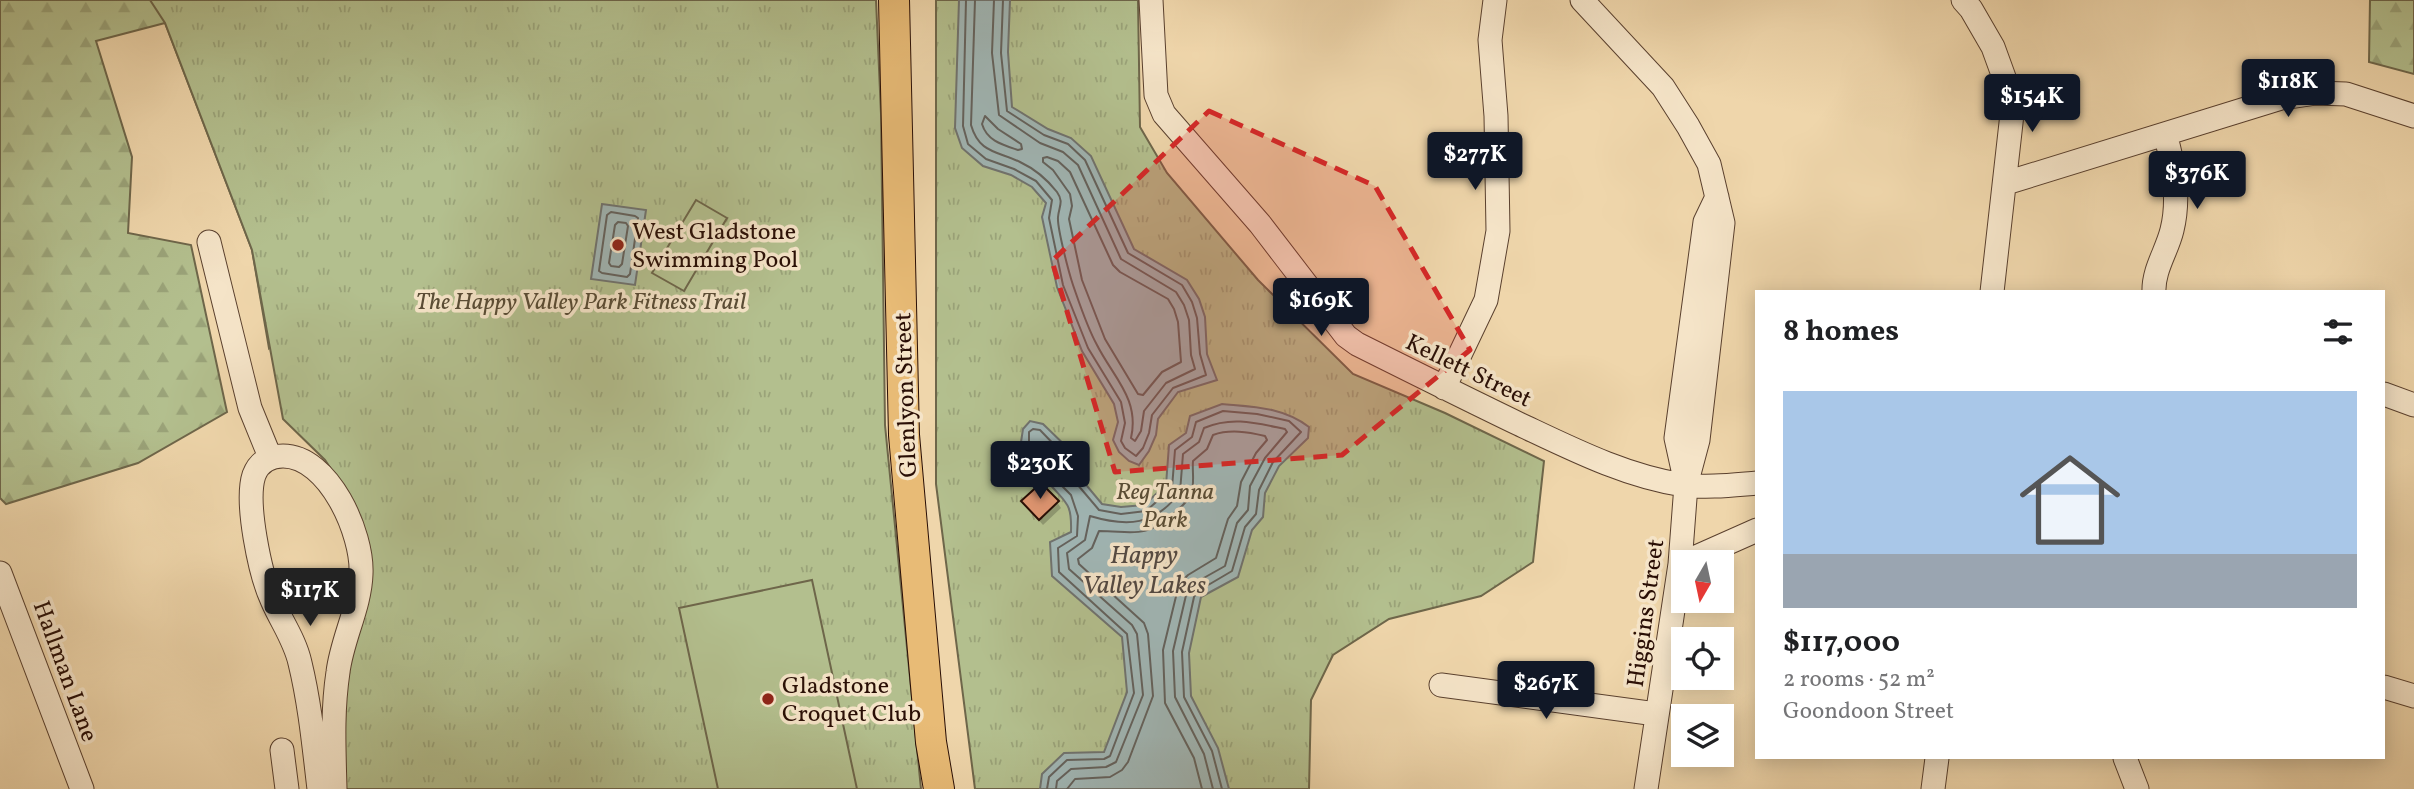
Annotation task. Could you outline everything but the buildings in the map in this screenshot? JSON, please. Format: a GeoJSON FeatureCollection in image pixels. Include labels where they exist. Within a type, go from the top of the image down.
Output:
{"type":"FeatureCollection","features":[{"type":"Feature","properties":{"kind":"main road","name":"Glenlyon Street"},"geometry":{"type":"LineString","coordinates":[[894,0],[904,435],[931,742],[939,789]]}},
{"type":"Feature","properties":{"kind":"street","name":"Kellett Street"},"geometry":{"type":"LineString","coordinates":[[1151,0],[1156,95],[1164,114],[1260,224],[1346,336],[1444,388],[1622,470],[1686,485],[1720,487],[1755,483]]}},
{"type":"Feature","properties":{"kind":"street"},"geometry":{"type":"LineString","coordinates":[[1444,388],[1486,300],[1498,231],[1496,116],[1490,40],[1494,0]]}},
{"type":"Feature","properties":{"kind":"street","name":"Higgins Street"},"geometry":{"type":"LineString","coordinates":[[1582,0],[1663,87],[1709,163],[1723,223],[1698,440],[1686,485],[1684,550]]}},
{"type":"Feature","properties":{"kind":"street"},"geometry":{"type":"LineString","coordinates":[[1963,0],[1993,47],[2005,80],[2012,114],[1992,290]]}},
{"type":"Feature","properties":{"kind":"street"},"geometry":{"type":"LineString","coordinates":[[2006,183],[2281,98],[2316,93],[2346,94],[2414,116]]}},
{"type":"Feature","properties":{"kind":"street"},"geometry":{"type":"LineString","coordinates":[[2154,290],[2153,281],[2172,230],[2175,208],[2174,164],[2165,134]]}},
{"type":"Feature","properties":{"kind":"street"},"geometry":{"type":"LineString","coordinates":[[209,242],[250,408],[270,457]]}},
{"type":"Feature","properties":{"kind":"street"},"geometry":{"type":"LineString","coordinates":[[2385,394],[2414,405]]}},
{"type":"Feature","properties":{"kind":"street"},"geometry":{"type":"LineString","coordinates":[[319,789],[311,718],[300,661],[284,621],[271,599],[253,523],[251,502],[255,475],[260,464],[270,457],[301,458],[325,478],[348,517],[360,555],[361,575],[357,598],[338,670],[333,717],[335,789]]}},
{"type":"Feature","properties":{"kind":"street"},"geometry":{"type":"LineString","coordinates":[[1712,550],[1755,531]]}},
{"type":"Feature","properties":{"kind":"street","name":"Hallman Lane"},"geometry":{"type":"LineString","coordinates":[[0,573],[82,789]]}},
{"type":"Feature","properties":{"kind":"street","name":"Higgins Street"},"geometry":{"type":"LineString","coordinates":[[1646,789],[1674,613]]}},
{"type":"Feature","properties":{"kind":"street"},"geometry":{"type":"LineString","coordinates":[[1441,685],[1656,714]]}},
{"type":"Feature","properties":{"kind":"street"},"geometry":{"type":"LineString","coordinates":[[2385,687],[2414,696]]}},
{"type":"Feature","properties":{"kind":"street"},"geometry":{"type":"LineString","coordinates":[[282,750],[288,789]]}},
{"type":"Feature","properties":{"kind":"street"},"geometry":{"type":"LineString","coordinates":[[1933,789],[1937,759]]}},
{"type":"Feature","properties":{"kind":"street"},"geometry":{"type":"LineString","coordinates":[[2125,759],[2137,789]]}},
{"type":"Feature","properties":{"kind":"highlighted area"},"geometry":{"type":"Polygon","coordinates":[[[1209,111],[1375,186],[1470,350],[1342,455],[1115,472],[1052,261],[1209,111]]]}},
{"type":"Feature","properties":{"kind":"green space"},"geometry":{"type":"Polygon","coordinates":[[[0,0],[595,0],[269,348],[252,250],[165,23],[96,41],[132,157],[128,233],[191,245],[227,412],[138,463],[6,504],[0,498],[0,0]]]}},
{"type":"Feature","properties":{"kind":"green space","name":"The Happy Valley Park Fitness Trail"},"geometry":{"type":"Polygon","coordinates":[[[150,0],[876,0],[881,114],[885,425],[921,789],[341,789],[356,507],[325,460],[283,419],[252,250],[165,23],[150,0]]]}},
{"type":"Feature","properties":{"kind":"green space","name":"Reg Tanna Park"},"geometry":{"type":"Polygon","coordinates":[[[936,0],[1138,0],[1140,127],[1167,173],[1258,280],[1353,374],[1445,413],[1544,461],[1533,562],[1481,596],[1389,619],[1333,655],[1311,700],[1309,789],[975,789],[936,484],[936,0]]]}},
{"type":"Feature","properties":{"kind":"green space"},"geometry":{"type":"Polygon","coordinates":[[[2370,0],[2414,0],[2414,74],[2369,62],[2370,0]]]}},
{"type":"Feature","properties":{"kind":"green space"},"geometry":{"type":"Polygon","coordinates":[[[696,200],[727,218],[684,291],[652,273],[696,200]]]}},
{"type":"Feature","properties":{"kind":"green space","name":"Gladstone Croquet Club"},"geometry":{"type":"Polygon","coordinates":[[[812,580],[857,789],[718,789],[679,608],[812,580]]]}},
{"type":"Feature","properties":{"kind":"water"},"geometry":{"type":"Polygon","coordinates":[[[959,0],[1010,0],[1008,52],[1012,107],[1048,129],[1071,138],[1091,156],[1134,249],[1187,280],[1199,299],[1205,317],[1207,354],[1217,380],[1178,392],[1158,419],[1156,435],[1139,465],[1119,452],[1113,440],[1118,422],[1114,404],[1082,351],[1057,287],[1042,217],[1046,203],[1032,187],[1011,175],[983,166],[962,148],[955,128],[959,0]]]}},
{"type":"Feature","properties":{"kind":"water","name":"West Gladstone Swimming Pool"},"geometry":{"type":"Polygon","coordinates":[[[602,204],[646,210],[635,285],[591,279],[602,204]]]}},
{"type":"Feature","properties":{"kind":"water","name":"Happy Valley Lakes"},"geometry":{"type":"Polygon","coordinates":[[[1222,404],[1278,412],[1309,427],[1308,438],[1279,466],[1265,493],[1263,517],[1252,530],[1238,577],[1201,597],[1189,653],[1191,696],[1218,748],[1229,789],[1040,789],[1042,774],[1064,753],[1104,752],[1127,692],[1122,637],[1052,576],[1050,542],[1071,532],[1069,509],[1021,442],[1023,429],[1030,421],[1043,424],[1074,454],[1082,480],[1102,504],[1121,507],[1144,505],[1166,485],[1169,445],[1186,433],[1190,416],[1222,404]]]}},
{"type":"Feature","properties":{"kind":"place","name":"West Gladstone Swimming Pool"},"geometry":{"type":"Point","coordinates":[618,245]}},
{"type":"Feature","properties":{"kind":"place","name":"Gladstone Croquet Club"},"geometry":{"type":"Point","coordinates":[768,699]}}]}
